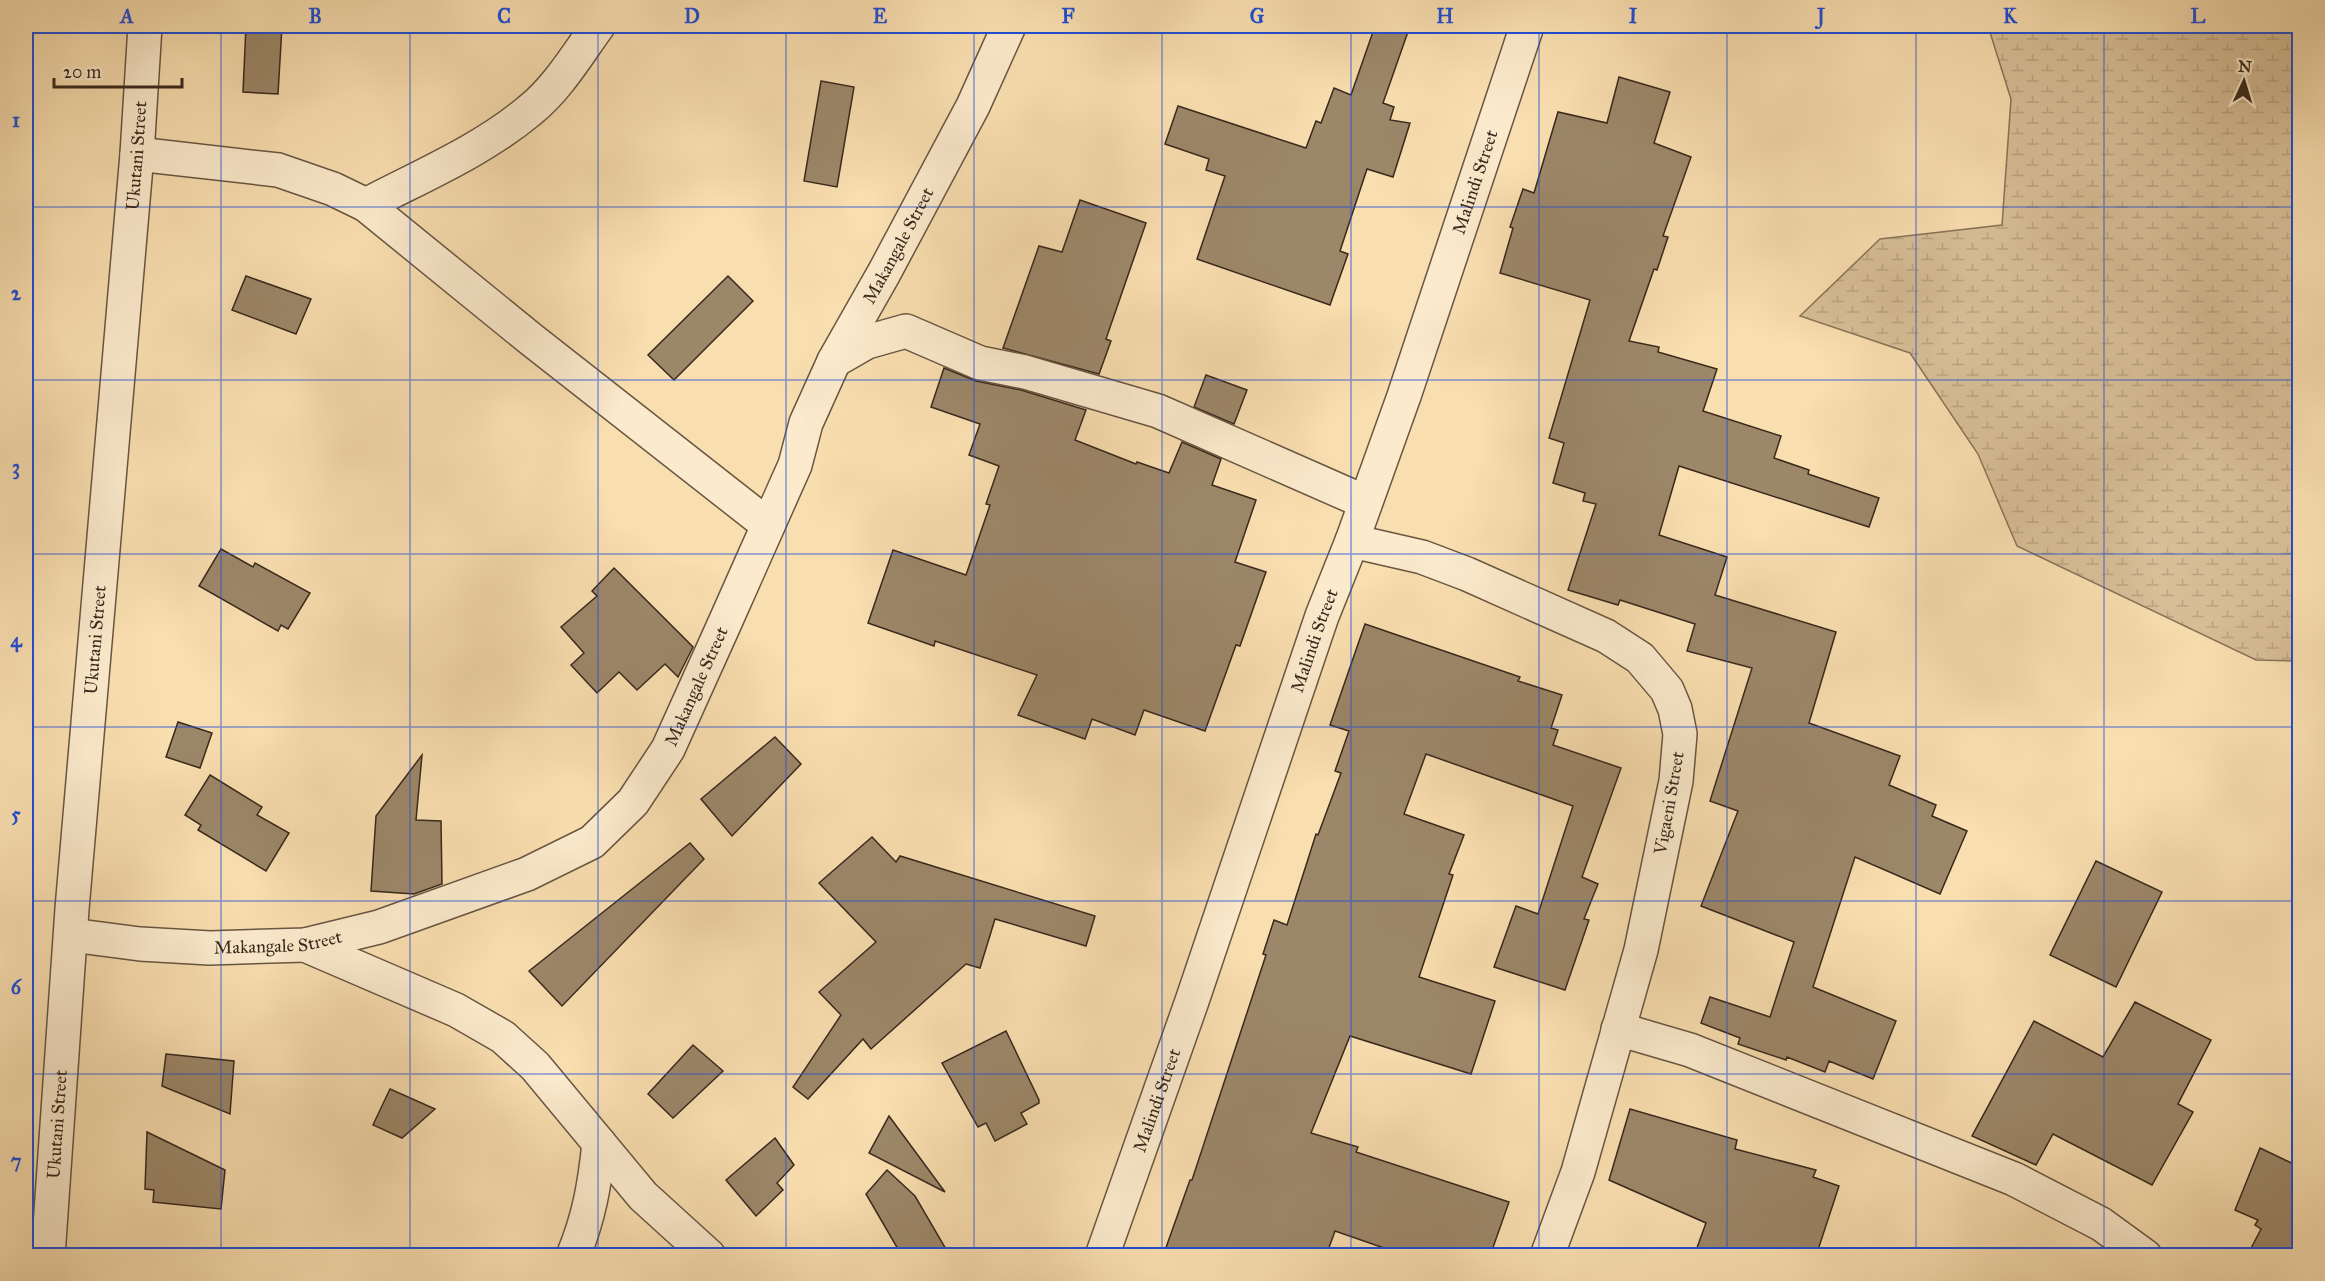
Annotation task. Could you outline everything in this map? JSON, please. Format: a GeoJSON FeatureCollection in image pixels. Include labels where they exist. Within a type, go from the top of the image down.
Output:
{"type":"FeatureCollection","features":[{"type":"Feature","properties":{"kind":"street","name":"Ukutani Street"},"geometry":{"type":"LineString","coordinates":[[48,1256],[71,935],[137,154],[145,26]]}},
{"type":"Feature","properties":{"kind":"street"},"geometry":{"type":"LineString","coordinates":[[366,205],[476,147],[530,111],[558,81],[598,26]]}},
{"type":"Feature","properties":{"kind":"street","name":"Makangale Street"},"geometry":{"type":"LineString","coordinates":[[71,935],[140,944],[210,948],[305,945],[379,927],[457,900],[527,874],[592,842],[633,802],[668,749],[795,465],[806,423],[834,361],[973,106],[1009,26]]}},
{"type":"Feature","properties":{"kind":"street","name":"Malindi Street"},"geometry":{"type":"LineString","coordinates":[[1102,1256],[1192,1001],[1322,616],[1352,541],[1404,396],[1527,26]]}},
{"type":"Feature","properties":{"kind":"street"},"geometry":{"type":"LineString","coordinates":[[137,154],[279,170],[333,189],[366,205],[541,348],[768,525]]}},
{"type":"Feature","properties":{"kind":"street"},"geometry":{"type":"LineString","coordinates":[[834,361],[867,342],[906,331],[980,363],[1025,372],[1158,411],[1365,502]]}},
{"type":"Feature","properties":{"kind":"street","name":"Vigaeni Street"},"geometry":{"type":"LineString","coordinates":[[1352,541],[1422,557],[1467,574],[1606,636],[1640,658],[1667,690],[1680,734],[1676,781],[1641,950],[1578,1172],[1547,1256]]}},
{"type":"Feature","properties":{"kind":"street"},"geometry":{"type":"LineString","coordinates":[[305,945],[419,993],[503,1037],[535,1066],[643,1196],[709,1256]]}},
{"type":"Feature","properties":{"kind":"street"},"geometry":{"type":"LineString","coordinates":[[1618,1029],[1690,1050],[2014,1179],[2101,1224],[2145,1256]]}},
{"type":"Feature","properties":{"kind":"street"},"geometry":{"type":"LineString","coordinates":[[573,1256],[587,1223],[595,1192],[599,1143]]}},
{"type":"Feature","properties":{"kind":"green space"},"geometry":{"type":"Polygon","coordinates":[[[1988,26],[2299,26],[2299,661],[2256,660],[2017,546],[1978,454],[1910,353],[1800,316],[1880,239],[2002,225],[2011,99],[1988,26]]]}},
{"type":"Feature","properties":{"kind":"building"},"geometry":{"type":"Polygon","coordinates":[[[246,26],[282,26],[278,94],[243,92],[246,26]]]}},
{"type":"Feature","properties":{"kind":"building"},"geometry":{"type":"Polygon","coordinates":[[[1375,26],[1410,26],[1383,103],[1394,107],[1390,120],[1410,123],[1393,177],[1367,169],[1340,251],[1348,254],[1330,305],[1197,259],[1225,176],[1206,170],[1209,159],[1165,144],[1178,106],[1306,148],[1316,121],[1321,123],[1334,88],[1351,95],[1375,26]]]}},
{"type":"Feature","properties":{"kind":"building"},"geometry":{"type":"Polygon","coordinates":[[[1619,77],[1670,92],[1654,143],[1691,157],[1663,236],[1668,237],[1657,270],[1654,269],[1629,341],[1659,347],[1658,352],[1717,369],[1703,411],[1781,436],[1774,458],[1809,470],[1808,474],[1879,498],[1869,527],[1679,466],[1659,535],[1727,557],[1715,595],[1836,632],[1809,723],[1900,756],[1889,785],[1936,805],[1932,816],[1967,831],[1940,894],[1855,857],[1813,987],[1896,1021],[1873,1079],[1829,1061],[1825,1072],[1787,1057],[1786,1060],[1738,1044],[1740,1038],[1701,1023],[1710,997],[1770,1017],[1794,942],[1701,906],[1738,811],[1710,801],[1752,668],[1687,651],[1695,624],[1620,600],[1618,605],[1568,590],[1596,504],[1583,501],[1585,493],[1553,483],[1564,443],[1549,438],[1590,300],[1500,273],[1513,228],[1510,227],[1523,189],[1534,193],[1558,112],[1607,123],[1619,77]]]}},
{"type":"Feature","properties":{"kind":"building"},"geometry":{"type":"Polygon","coordinates":[[[821,81],[854,87],[837,187],[804,181],[821,81]]]}},
{"type":"Feature","properties":{"kind":"building"},"geometry":{"type":"Polygon","coordinates":[[[1080,200],[1146,223],[1106,339],[1111,341],[1099,374],[1003,348],[1039,246],[1062,252],[1080,200]]]}},
{"type":"Feature","properties":{"kind":"building"},"geometry":{"type":"Polygon","coordinates":[[[246,276],[311,299],[296,334],[232,310],[246,276]]]}},
{"type":"Feature","properties":{"kind":"building"},"geometry":{"type":"Polygon","coordinates":[[[728,276],[753,301],[674,380],[648,355],[728,276]]]}},
{"type":"Feature","properties":{"kind":"building"},"geometry":{"type":"Polygon","coordinates":[[[944,368],[976,381],[1021,390],[1086,410],[1075,440],[1136,464],[1137,462],[1169,473],[1182,442],[1221,459],[1212,485],[1256,500],[1235,562],[1266,572],[1240,646],[1236,645],[1205,731],[1144,710],[1135,735],[1092,719],[1085,739],[1018,715],[1037,675],[935,641],[934,646],[868,623],[893,550],[966,575],[990,505],[986,504],[999,466],[969,455],[980,424],[931,407],[944,368]]]}},
{"type":"Feature","properties":{"kind":"building"},"geometry":{"type":"Polygon","coordinates":[[[1206,375],[1247,390],[1234,424],[1194,407],[1206,375]]]}},
{"type":"Feature","properties":{"kind":"building"},"geometry":{"type":"Polygon","coordinates":[[[221,549],[253,567],[255,563],[310,593],[288,629],[281,625],[278,631],[199,586],[221,549]]]}},
{"type":"Feature","properties":{"kind":"building"},"geometry":{"type":"Polygon","coordinates":[[[614,568],[693,647],[678,677],[665,664],[637,690],[619,672],[597,693],[571,665],[584,653],[561,627],[597,596],[592,591],[614,568]]]}},
{"type":"Feature","properties":{"kind":"building"},"geometry":{"type":"Polygon","coordinates":[[[1365,624],[1520,677],[1518,681],[1562,695],[1551,728],[1558,730],[1553,745],[1621,768],[1582,877],[1598,884],[1584,919],[1589,920],[1565,990],[1494,967],[1516,906],[1538,914],[1573,806],[1426,754],[1404,814],[1464,835],[1449,874],[1453,875],[1419,977],[1495,1001],[1471,1074],[1350,1036],[1311,1133],[1358,1147],[1356,1152],[1509,1202],[1490,1256],[1407,1256],[1335,1231],[1326,1256],[1163,1256],[1190,1180],[1192,1180],[1266,955],[1263,954],[1274,920],[1287,925],[1316,834],[1318,835],[1341,773],[1335,771],[1349,731],[1330,725],[1365,624]]]}},
{"type":"Feature","properties":{"kind":"building"},"geometry":{"type":"Polygon","coordinates":[[[178,722],[212,733],[200,768],[166,757],[178,722]]]}},
{"type":"Feature","properties":{"kind":"building"},"geometry":{"type":"Polygon","coordinates":[[[775,737],[801,764],[732,836],[701,799],[775,737]]]}},
{"type":"Feature","properties":{"kind":"building"},"geometry":{"type":"Polygon","coordinates":[[[422,755],[416,820],[441,821],[442,884],[414,894],[371,891],[376,816],[422,755]]]}},
{"type":"Feature","properties":{"kind":"building"},"geometry":{"type":"Polygon","coordinates":[[[210,775],[262,807],[257,815],[289,833],[266,871],[198,830],[201,825],[185,815],[210,775]]]}},
{"type":"Feature","properties":{"kind":"building"},"geometry":{"type":"Polygon","coordinates":[[[872,837],[896,862],[900,856],[1095,916],[1086,946],[995,919],[980,968],[966,964],[871,1049],[863,1039],[808,1099],[793,1087],[841,1015],[819,992],[876,942],[819,883],[872,837]]]}},
{"type":"Feature","properties":{"kind":"building"},"geometry":{"type":"Polygon","coordinates":[[[690,843],[704,859],[562,1006],[529,971],[690,843]]]}},
{"type":"Feature","properties":{"kind":"building"},"geometry":{"type":"Polygon","coordinates":[[[2096,861],[2162,892],[2116,987],[2050,955],[2096,861]]]}},
{"type":"Feature","properties":{"kind":"building"},"geometry":{"type":"Polygon","coordinates":[[[2135,1002],[2211,1040],[2178,1104],[2193,1112],[2152,1185],[2053,1134],[2036,1165],[1972,1136],[2034,1021],[2103,1057],[2135,1002]]]}},
{"type":"Feature","properties":{"kind":"building"},"geometry":{"type":"Polygon","coordinates":[[[1006,1031],[1039,1103],[1021,1113],[1027,1124],[995,1141],[986,1123],[978,1127],[942,1063],[1006,1031]]]}},
{"type":"Feature","properties":{"kind":"building"},"geometry":{"type":"Polygon","coordinates":[[[693,1045],[723,1071],[673,1118],[648,1094],[693,1045]]]}},
{"type":"Feature","properties":{"kind":"building"},"geometry":{"type":"Polygon","coordinates":[[[166,1054],[234,1061],[230,1114],[162,1086],[166,1054]]]}},
{"type":"Feature","properties":{"kind":"building"},"geometry":{"type":"Polygon","coordinates":[[[390,1089],[435,1109],[402,1138],[373,1125],[390,1089]]]}},
{"type":"Feature","properties":{"kind":"building"},"geometry":{"type":"Polygon","coordinates":[[[1630,1109],[1737,1140],[1735,1149],[1816,1170],[1813,1177],[1839,1186],[1816,1256],[1694,1256],[1706,1223],[1609,1180],[1630,1109]]]}},
{"type":"Feature","properties":{"kind":"building"},"geometry":{"type":"Polygon","coordinates":[[[889,1116],[945,1192],[869,1153],[889,1116]]]}},
{"type":"Feature","properties":{"kind":"building"},"geometry":{"type":"Polygon","coordinates":[[[147,1132],[225,1170],[221,1209],[153,1202],[154,1190],[145,1189],[147,1132]]]}},
{"type":"Feature","properties":{"kind":"building"},"geometry":{"type":"Polygon","coordinates":[[[775,1138],[794,1165],[777,1183],[783,1190],[756,1216],[726,1180],[775,1138]]]}},
{"type":"Feature","properties":{"kind":"building"},"geometry":{"type":"Polygon","coordinates":[[[2260,1148],[2300,1167],[2300,1256],[2247,1256],[2261,1229],[2255,1225],[2258,1220],[2235,1210],[2260,1148]]]}},
{"type":"Feature","properties":{"kind":"building"},"geometry":{"type":"Polygon","coordinates":[[[887,1170],[915,1196],[950,1256],[902,1256],[866,1194],[887,1170]]]}}]}
